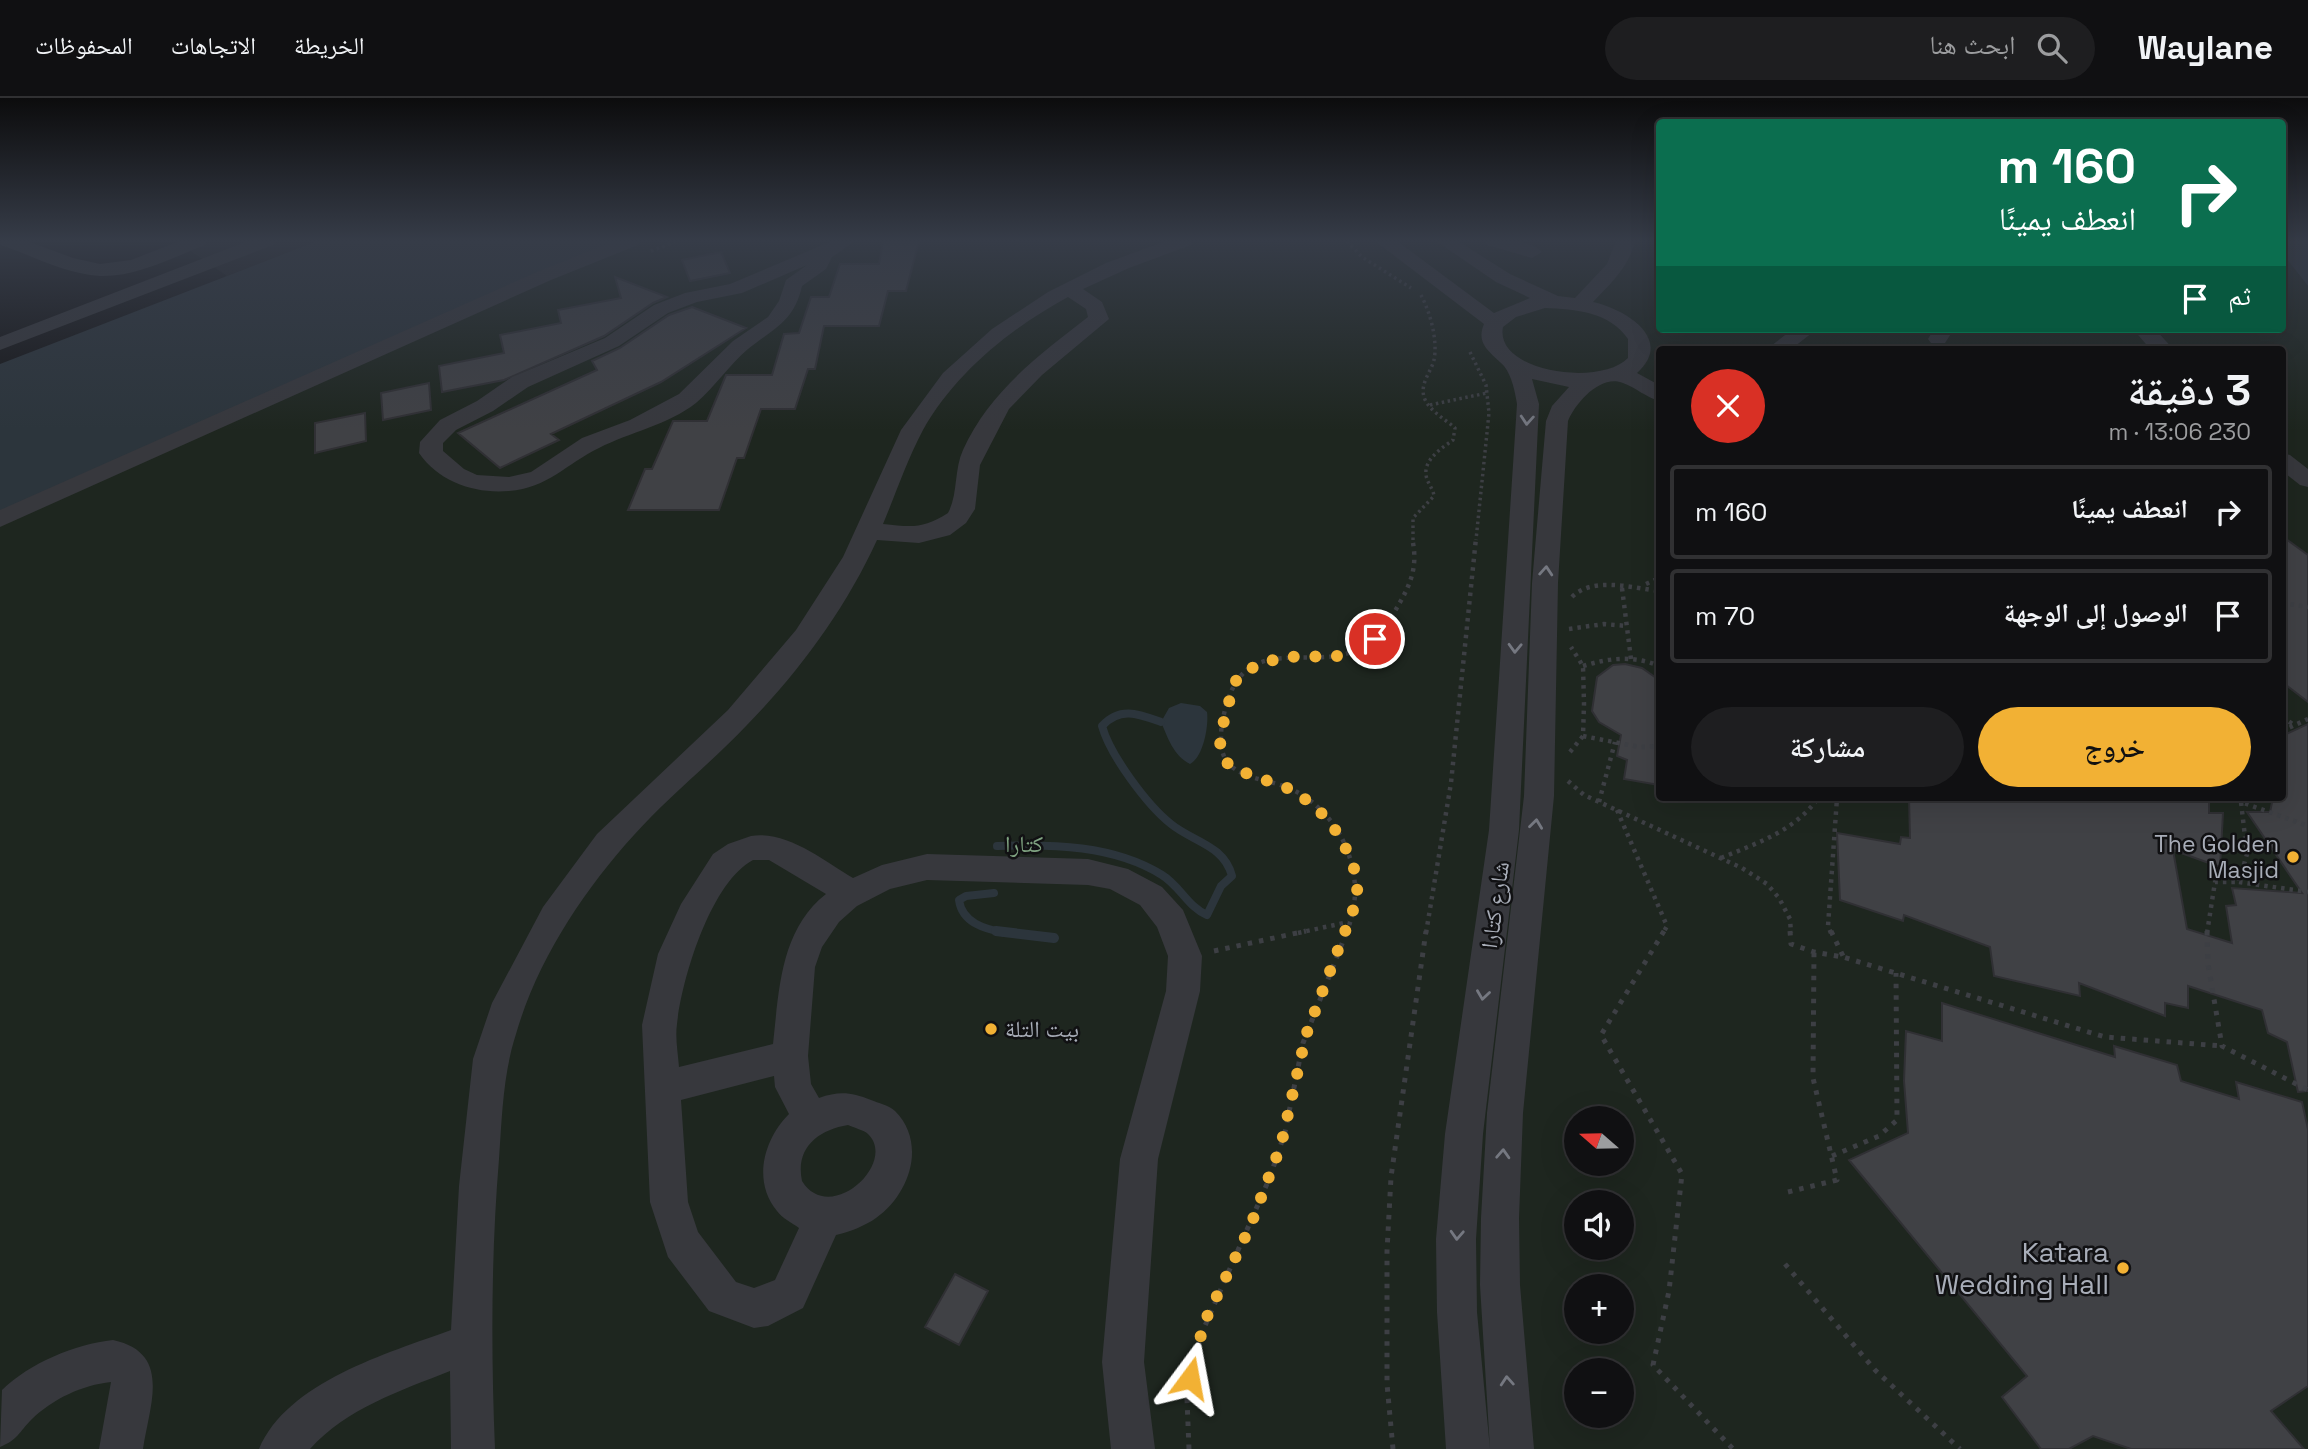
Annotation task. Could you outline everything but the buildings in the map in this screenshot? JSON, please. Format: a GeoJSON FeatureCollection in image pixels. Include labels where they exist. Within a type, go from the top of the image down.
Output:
{"type":"FeatureCollection","features":[{"type":"Feature","properties":{"kind":"street"},"geometry":{"type":"LineString","coordinates":[[0,344],[103,304]]}},
{"type":"Feature","properties":{"kind":"street"},"geometry":{"type":"LineString","coordinates":[[0,519],[481,304]]}},
{"type":"Feature","properties":{"kind":"street"},"geometry":{"type":"LineString","coordinates":[[675,304],[649,315],[612,342],[520,382],[485,406],[448,425],[432,442],[431,453],[456,474],[472,482],[509,484],[539,477],[590,443],[638,425],[687,399],[740,345],[775,321],[787,304]]}},
{"type":"Feature","properties":{"kind":"street"},"geometry":{"type":"LineString","coordinates":[[474,1449],[470,1343],[477,1193],[491,1059],[507,1011],[528,965],[551,923],[607,845],[638,810],[737,718],[790,658],[836,591],[868,531],[897,459],[914,427],[936,395],[989,342],[1044,304]]}},
{"type":"Feature","properties":{"kind":"street"},"geometry":{"type":"LineString","coordinates":[[868,531],[919,535],[941,529],[957,518],[963,509],[968,466],[976,446],[1000,406],[1034,370],[1099,319],[1092,304]]}},
{"type":"Feature","properties":{"kind":"street"},"geometry":{"type":"LineString","coordinates":[[1569,304],[1523,305],[1505,312],[1494,323],[1491,332],[1493,342],[1513,362],[1547,376],[1605,377],[1656,393]]}},
{"type":"Feature","properties":{"kind":"street","name":"شارع كتارا"},"geometry":{"type":"LineString","coordinates":[[1512,1449],[1500,1285],[1500,1218],[1505,1113],[1539,796],[1545,583],[1557,421],[1563,406],[1605,377],[1634,365],[1640,355],[1638,338],[1617,318],[1571,304]]}},
{"type":"Feature","properties":{"kind":"street"},"geometry":{"type":"LineString","coordinates":[[1474,305],[1494,323]]}},
{"type":"Feature","properties":{"kind":"street"},"geometry":{"type":"LineString","coordinates":[[1782,346],[1801,333]]}},
{"type":"Feature","properties":{"kind":"street"},"geometry":{"type":"LineString","coordinates":[[2147,333],[2159,346]]}},
{"type":"Feature","properties":{"kind":"street","name":"شارع كتارا"},"geometry":{"type":"LineString","coordinates":[[1468,1449],[1457,1312],[1456,1239],[1464,1134],[1502,854],[1508,783],[1518,545],[1528,404],[1526,390],[1513,362]]}},
{"type":"Feature","properties":{"kind":"street"},"geometry":{"type":"LineString","coordinates":[[2286,463],[2308,480]]}},
{"type":"Feature","properties":{"kind":"street"},"geometry":{"type":"LineString","coordinates":[[825,1216],[789,1294],[768,1306],[754,1308],[723,1297],[682,1242],[669,1202],[659,1025],[675,954],[693,914],[724,863],[750,848],[772,848],[852,894]]}},
{"type":"Feature","properties":{"kind":"street"},"geometry":{"type":"LineString","coordinates":[[811,1119],[793,1087],[790,1056],[799,967],[808,942],[827,912],[852,894],[882,878],[927,867],[1088,872],[1117,878],[1151,896],[1171,920],[1185,957],[1183,991],[1139,1159],[1123,1362],[1133,1449]]}},
{"type":"Feature","properties":{"kind":"street"},"geometry":{"type":"LineString","coordinates":[[662,1088],[790,1056]]}},
{"type":"Feature","properties":{"kind":"street"},"geometry":{"type":"LineString","coordinates":[[849,1108],[867,1112],[882,1121],[892,1136],[895,1150],[887,1183],[875,1197],[860,1208],[825,1216],[809,1212],[795,1204],[785,1192],[781,1177],[787,1145],[797,1130],[811,1119],[830,1111],[849,1108]]}},
{"type":"Feature","properties":{"kind":"street"},"geometry":{"type":"LineString","coordinates":[[281,1449],[298,1428],[367,1381],[470,1343]]}},
{"type":"Feature","properties":{"kind":"street"},"geometry":{"type":"LineString","coordinates":[[0,1426],[13,1408],[39,1387],[100,1361],[120,1361],[127,1366],[133,1381],[121,1449]]}},
{"type":"Feature","properties":{"kind":"path"},"geometry":{"type":"LineString","coordinates":[[1189,1449],[1187,1395],[1204,1323],[1265,1191],[1281,1145],[1306,1035],[1358,897],[1355,871],[1341,837],[1318,809],[1293,790],[1237,770],[1226,762],[1220,745],[1220,732],[1237,678],[1257,665],[1283,657],[1340,656],[1353,653],[1375,639],[1414,574],[1417,559],[1411,521],[1415,514],[1433,500],[1435,494],[1428,480],[1428,465],[1431,457],[1453,440],[1455,428],[1429,405],[1424,396],[1424,385],[1434,358],[1434,344],[1429,327],[1430,311],[1427,304]]}},
{"type":"Feature","properties":{"kind":"path"},"geometry":{"type":"LineString","coordinates":[[1393,1449],[1387,1384],[1387,1251],[1391,1177],[1420,970],[1451,783],[1489,413],[1486,385],[1470,352],[1463,327],[1466,316],[1474,305]]}},
{"type":"Feature","properties":{"kind":"path"},"geometry":{"type":"LineString","coordinates":[[1429,405],[1487,393]]}},
{"type":"Feature","properties":{"kind":"path"},"geometry":{"type":"LineString","coordinates":[[1646,584],[1656,579]]}},
{"type":"Feature","properties":{"kind":"path"},"geometry":{"type":"LineString","coordinates":[[1570,606],[1572,597],[1580,589],[1597,585],[1656,591]]}},
{"type":"Feature","properties":{"kind":"path"},"geometry":{"type":"LineString","coordinates":[[1622,588],[1631,659]]}},
{"type":"Feature","properties":{"kind":"path"},"geometry":{"type":"LineString","coordinates":[[2286,604],[2308,607]]}},
{"type":"Feature","properties":{"kind":"path"},"geometry":{"type":"LineString","coordinates":[[1569,622],[1568,629],[1604,624],[1627,626]]}},
{"type":"Feature","properties":{"kind":"path"},"geometry":{"type":"LineString","coordinates":[[1568,760],[1572,749],[1583,736],[1583,666],[1569,643]]}},
{"type":"Feature","properties":{"kind":"path"},"geometry":{"type":"LineString","coordinates":[[1583,666],[1614,659],[1631,659],[1656,665]]}},
{"type":"Feature","properties":{"kind":"path"},"geometry":{"type":"LineString","coordinates":[[2286,729],[2308,719]]}},
{"type":"Feature","properties":{"kind":"path"},"geometry":{"type":"LineString","coordinates":[[2286,720],[2295,726]]}},
{"type":"Feature","properties":{"kind":"path"},"geometry":{"type":"LineString","coordinates":[[1583,736],[1639,747],[1656,746]]}},
{"type":"Feature","properties":{"kind":"path"},"geometry":{"type":"LineString","coordinates":[[1599,802],[1615,742]]}},
{"type":"Feature","properties":{"kind":"path"},"geometry":{"type":"LineString","coordinates":[[1564,770],[1568,782],[1584,795],[1721,858],[1767,884],[1779,898],[1790,919],[1791,944],[1814,952],[1843,957],[2105,1037],[2222,1046],[2308,1090]]}},
{"type":"Feature","properties":{"kind":"path"},"geometry":{"type":"LineString","coordinates":[[1721,858],[1786,829],[1811,811],[1816,801]]}},
{"type":"Feature","properties":{"kind":"path"},"geometry":{"type":"LineString","coordinates":[[1836,801],[1828,926],[1843,957]]}},
{"type":"Feature","properties":{"kind":"path"},"geometry":{"type":"LineString","coordinates":[[2239,882],[2247,854],[2241,801]]}},
{"type":"Feature","properties":{"kind":"path"},"geometry":{"type":"LineString","coordinates":[[2244,801],[2308,825]]}},
{"type":"Feature","properties":{"kind":"path"},"geometry":{"type":"LineString","coordinates":[[1617,809],[1667,926],[1601,1035],[1682,1174],[1669,1291],[1653,1365],[1732,1449]]}},
{"type":"Feature","properties":{"kind":"path"},"geometry":{"type":"LineString","coordinates":[[2222,1046],[2205,946],[2208,906],[2214,882],[2239,882],[2308,892]]}},
{"type":"Feature","properties":{"kind":"path"},"geometry":{"type":"LineString","coordinates":[[1216,951],[1349,921]]}},
{"type":"Feature","properties":{"kind":"path"},"geometry":{"type":"LineString","coordinates":[[1788,1192],[1837,1180],[1813,1078],[1814,952]]}},
{"type":"Feature","properties":{"kind":"path"},"geometry":{"type":"LineString","coordinates":[[1832,1156],[1879,1136],[1897,1120],[1896,973]]}},
{"type":"Feature","properties":{"kind":"path"},"geometry":{"type":"LineString","coordinates":[[1785,1264],[1875,1370],[1960,1449]]}},
{"type":"Feature","properties":{"kind":"green space","name":"كتارا"},"geometry":{"type":"Polygon","coordinates":[[[477,304],[1656,304],[1656,333],[2286,333],[2286,304],[2308,304],[2308,1449],[0,1449],[0,512],[477,304]]]}},
{"type":"Feature","properties":{"kind":"shaded area"},"geometry":{"type":"Polygon","coordinates":[[[155,304],[477,304],[0,512],[0,364],[155,304]]]}},
{"type":"Feature","properties":{"kind":"shaded area"},"geometry":{"type":"Polygon","coordinates":[[[1181,703],[1200,706],[1207,712],[1204,741],[1195,761],[1190,764],[1175,751],[1161,722],[1169,708],[1181,703]]]}},
{"type":"Feature","properties":{"kind":"waterway"},"geometry":{"type":"LineString","coordinates":[[997,846],[1061,846],[1124,858],[1162,875],[1194,907],[1207,915],[1221,886],[1232,876],[1228,866],[1215,851],[1171,824],[1151,805],[1121,765],[1102,726],[1116,716],[1130,713],[1161,722]]}},
{"type":"Feature","properties":{"kind":"waterway"},"geometry":{"type":"LineString","coordinates":[[994,893],[966,896],[959,900],[965,914],[976,924],[999,931]]}},
{"type":"Feature","properties":{"kind":"waterway"},"geometry":{"type":"LineString","coordinates":[[999,931],[1054,938]]}},
{"type":"Feature","properties":{"kind":"waterway"},"geometry":{"type":"LineString","coordinates":[[999,931],[1005,933]]}},
{"type":"Feature","properties":{"kind":"place","name":"The Golden Masjid"},"geometry":{"type":"Point","coordinates":[2293,857]}},
{"type":"Feature","properties":{"kind":"place","name":"بيت التلة"},"geometry":{"type":"Point","coordinates":[991,1029]}},
{"type":"Feature","properties":{"kind":"place","name":"Katara Wedding Hall"},"geometry":{"type":"Point","coordinates":[2123,1268]}},
{"type":"Feature","properties":{"kind":"route"},"geometry":{"type":"LineString","coordinates":[[1190,1378],[1204,1323],[1265,1191],[1281,1145],[1306,1035],[1358,897],[1355,871],[1341,837],[1318,809],[1293,790],[1237,770],[1226,762],[1220,745],[1220,732],[1237,678],[1257,665],[1283,657],[1340,656],[1362,649],[1375,639]]}}]}
